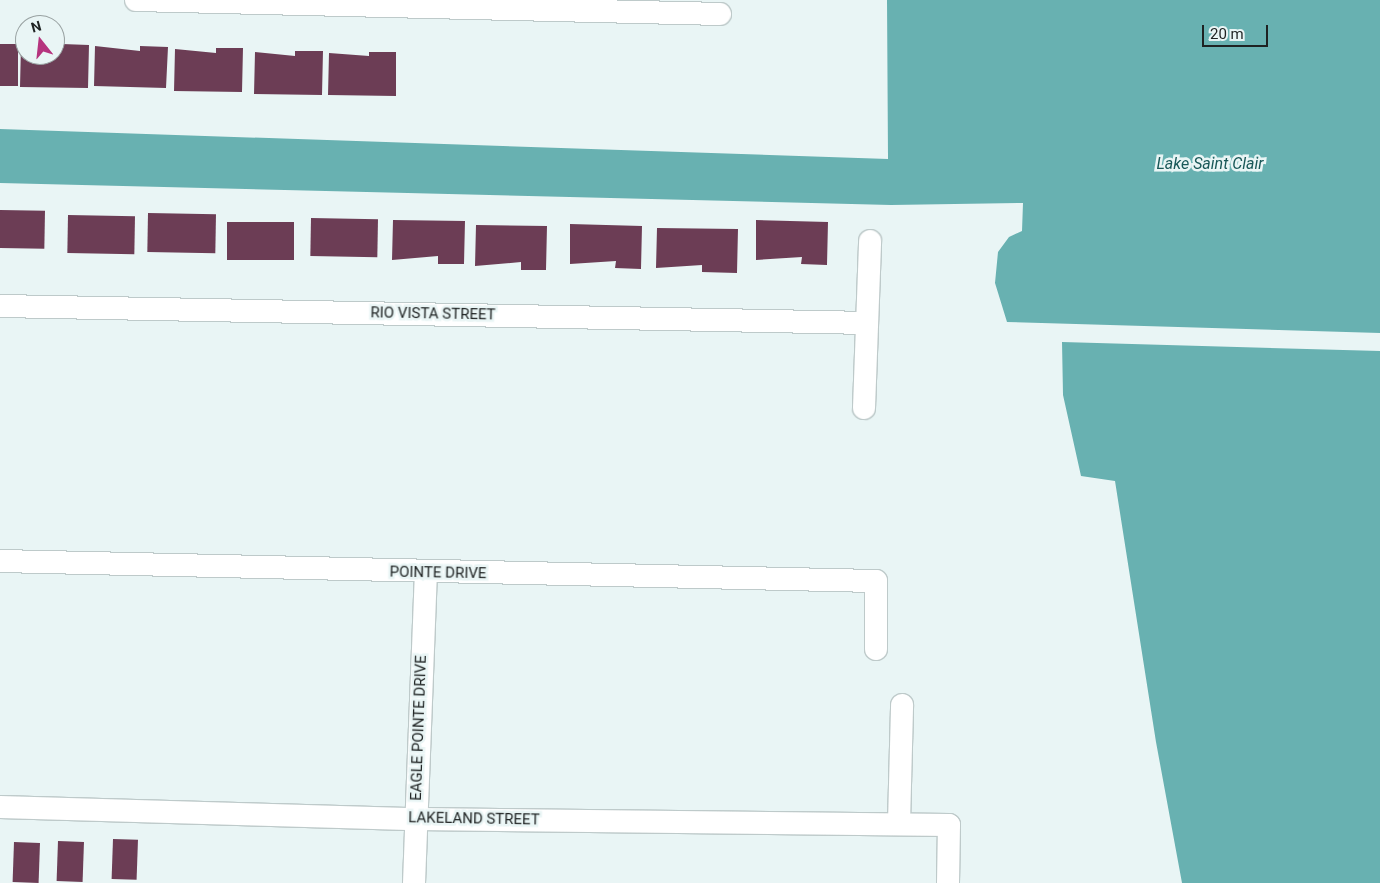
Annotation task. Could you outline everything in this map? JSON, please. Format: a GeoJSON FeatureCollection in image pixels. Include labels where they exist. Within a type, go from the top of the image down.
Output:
{"type":"FeatureCollection","features":[{"type":"Feature","properties":{"kind":"street"},"geometry":{"type":"LineString","coordinates":[[136,0],[720,14]]}},
{"type":"Feature","properties":{"kind":"street"},"geometry":{"type":"LineString","coordinates":[[864,408],[870,241]]}},
{"type":"Feature","properties":{"kind":"street","name":"RIO VISTA STREET"},"geometry":{"type":"LineString","coordinates":[[0,306],[867,323]]}},
{"type":"Feature","properties":{"kind":"street","name":"POINTE DRIVE"},"geometry":{"type":"LineString","coordinates":[[0,560],[426,573],[876,581],[876,649]]}},
{"type":"Feature","properties":{"kind":"street","name":"EAGLE POINTE DRIVE"},"geometry":{"type":"LineString","coordinates":[[414,883],[426,573]]}},
{"type":"Feature","properties":{"kind":"street"},"geometry":{"type":"LineString","coordinates":[[899,823],[902,705]]}},
{"type":"Feature","properties":{"kind":"street","name":"LAKELAND STREET"},"geometry":{"type":"LineString","coordinates":[[0,807],[416,819],[949,825],[948,883]]}},
{"type":"Feature","properties":{"kind":"water","name":"Lake Saint Clair"},"geometry":{"type":"Polygon","coordinates":[[[887,0],[1380,0],[1380,333],[1007,322],[995,283],[998,252],[1009,237],[1022,231],[1023,203],[891,205],[0,183],[0,129],[888,159],[887,0]]]}},
{"type":"Feature","properties":{"kind":"water"},"geometry":{"type":"Polygon","coordinates":[[[1062,342],[1380,351],[1380,883],[1182,883],[1156,742],[1115,481],[1081,476],[1063,395],[1062,342]]]}},
{"type":"Feature","properties":{"kind":"building"},"geometry":{"type":"Polygon","coordinates":[[[0,44],[15,44],[15,65],[18,65],[18,86],[0,86],[0,44]]]}},
{"type":"Feature","properties":{"kind":"building"},"geometry":{"type":"Polygon","coordinates":[[[65,44],[89,45],[88,88],[20,87],[21,65],[65,65],[65,44]]]}},
{"type":"Feature","properties":{"kind":"building"},"geometry":{"type":"Polygon","coordinates":[[[95,46],[140,51],[140,46],[168,47],[166,88],[94,86],[95,46]]]}},
{"type":"Feature","properties":{"kind":"building"},"geometry":{"type":"Polygon","coordinates":[[[216,48],[243,48],[242,92],[174,91],[175,49],[216,53],[216,48]]]}},
{"type":"Feature","properties":{"kind":"building"},"geometry":{"type":"Polygon","coordinates":[[[295,51],[323,51],[322,95],[254,94],[255,52],[295,56],[295,51]]]}},
{"type":"Feature","properties":{"kind":"building"},"geometry":{"type":"Polygon","coordinates":[[[369,52],[396,52],[396,96],[328,95],[329,53],[369,56],[369,52]]]}},
{"type":"Feature","properties":{"kind":"building"},"geometry":{"type":"Polygon","coordinates":[[[0,210],[45,211],[44,249],[0,248],[0,210]]]}},
{"type":"Feature","properties":{"kind":"building"},"geometry":{"type":"Polygon","coordinates":[[[148,213],[216,214],[215,253],[147,252],[148,213]]]}},
{"type":"Feature","properties":{"kind":"building"},"geometry":{"type":"Polygon","coordinates":[[[68,215],[135,216],[134,254],[67,253],[68,215]]]}},
{"type":"Feature","properties":{"kind":"building"},"geometry":{"type":"Polygon","coordinates":[[[311,218],[378,219],[377,257],[310,256],[311,218]]]}},
{"type":"Feature","properties":{"kind":"building"},"geometry":{"type":"Polygon","coordinates":[[[393,220],[465,221],[464,264],[438,264],[438,256],[392,260],[393,220]]]}},
{"type":"Feature","properties":{"kind":"building"},"geometry":{"type":"Polygon","coordinates":[[[756,220],[828,222],[827,265],[801,264],[802,257],[756,260],[756,220]]]}},
{"type":"Feature","properties":{"kind":"building"},"geometry":{"type":"Polygon","coordinates":[[[227,222],[294,222],[294,260],[227,260],[227,222]]]}},
{"type":"Feature","properties":{"kind":"building"},"geometry":{"type":"Polygon","coordinates":[[[570,224],[642,226],[641,269],[615,268],[616,261],[570,264],[570,224]]]}},
{"type":"Feature","properties":{"kind":"building"},"geometry":{"type":"Polygon","coordinates":[[[476,225],[547,226],[546,270],[521,270],[521,262],[475,266],[476,225]]]}},
{"type":"Feature","properties":{"kind":"building"},"geometry":{"type":"Polygon","coordinates":[[[657,228],[738,229],[737,273],[702,272],[702,265],[656,268],[657,228]]]}},
{"type":"Feature","properties":{"kind":"building"},"geometry":{"type":"Polygon","coordinates":[[[113,839],[138,840],[137,880],[112,879],[113,839]]]}},
{"type":"Feature","properties":{"kind":"building"},"geometry":{"type":"Polygon","coordinates":[[[58,841],[84,842],[83,882],[57,881],[58,841]]]}},
{"type":"Feature","properties":{"kind":"building"},"geometry":{"type":"Polygon","coordinates":[[[14,842],[40,843],[39,883],[13,882],[14,842]]]}}]}
